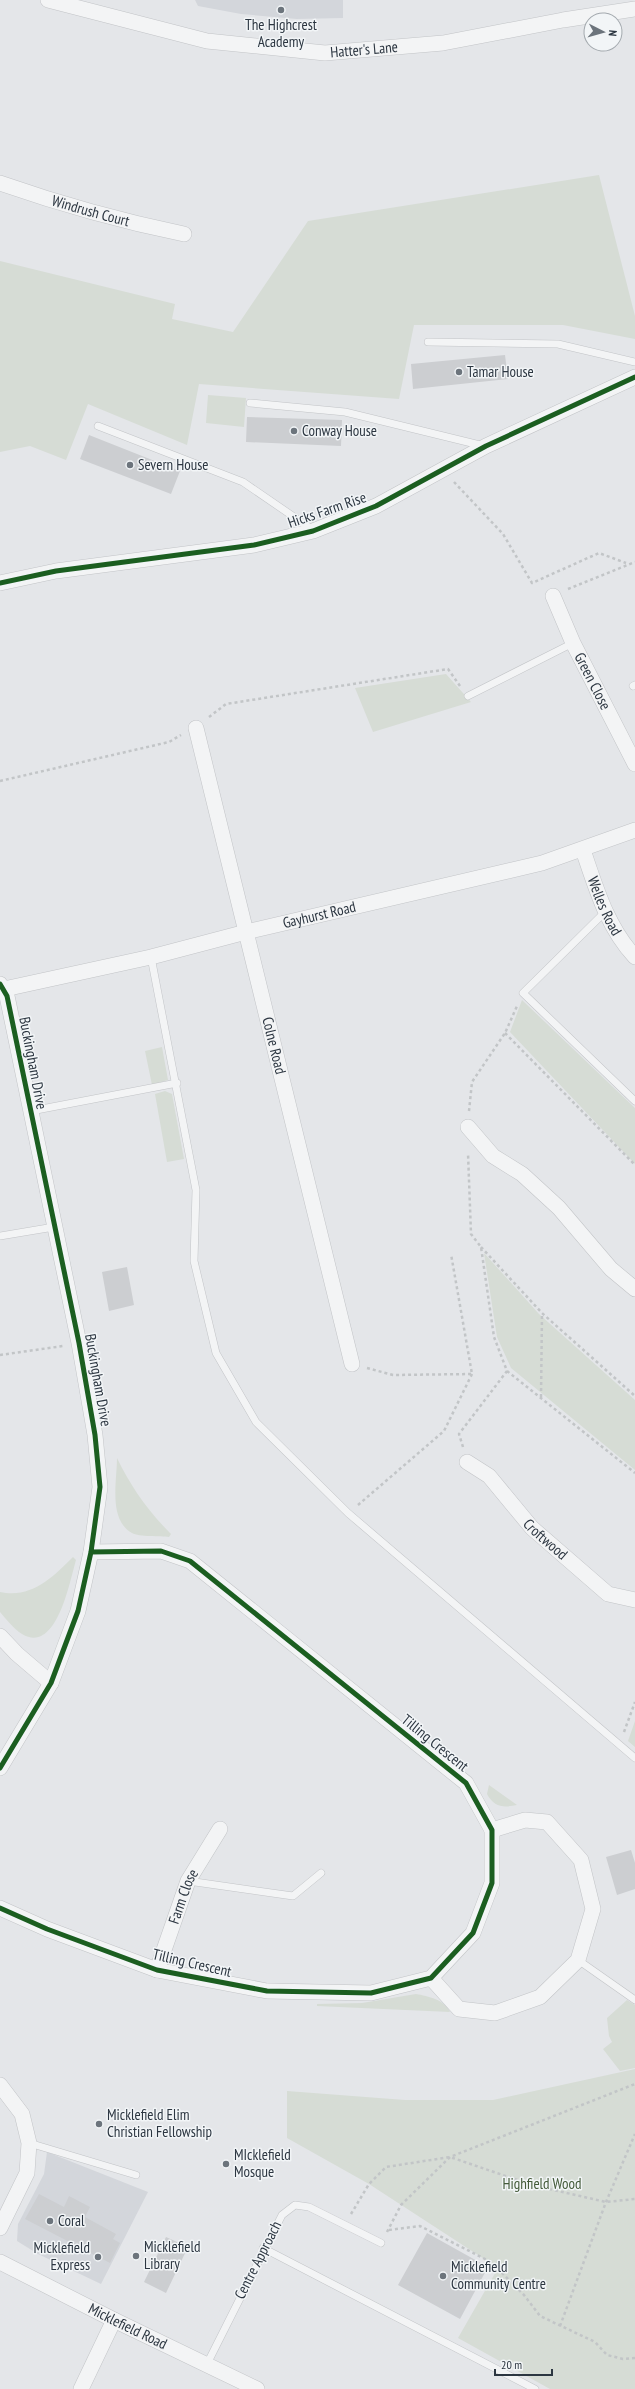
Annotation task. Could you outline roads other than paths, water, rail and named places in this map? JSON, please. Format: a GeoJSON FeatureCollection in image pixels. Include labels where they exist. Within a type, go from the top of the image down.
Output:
{"type":"FeatureCollection","features":[{"type":"Feature","properties":{"kind":"street","name":"Hatter's Lane"},"geometry":{"type":"LineString","coordinates":[[48,0],[207,41],[325,53],[443,43],[563,20],[635,9]]}},
{"type":"Feature","properties":{"kind":"street","name":"Windrush Court"},"geometry":{"type":"LineString","coordinates":[[0,183],[70,206],[138,224],[184,234]]}},
{"type":"Feature","properties":{"kind":"street","name":"Hicks Farm Rise"},"geometry":{"type":"LineString","coordinates":[[0,583],[56,572],[254,545],[313,531],[376,506],[444,471],[486,446],[635,377]]}},
{"type":"Feature","properties":{"kind":"street","name":"Green Close"},"geometry":{"type":"LineString","coordinates":[[553,596],[573,643],[635,764]]}},
{"type":"Feature","properties":{"kind":"street","name":"Colne Road"},"geometry":{"type":"LineString","coordinates":[[196,728],[352,1364]]}},
{"type":"Feature","properties":{"kind":"street","name":"Gayhurst Road"},"geometry":{"type":"LineString","coordinates":[[1,988],[151,957],[246,932],[542,863],[583,850],[635,830]]}},
{"type":"Feature","properties":{"kind":"street","name":"Welles Road"},"geometry":{"type":"LineString","coordinates":[[583,850],[605,912],[627,948],[635,957]]}},
{"type":"Feature","properties":{"kind":"street","name":"Buckingham Drive"},"geometry":{"type":"LineString","coordinates":[[0,1768],[51,1683],[78,1611],[91,1552],[100,1487],[95,1435],[79,1343],[7,996],[1,988]]}},
{"type":"Feature","properties":{"kind":"street"},"geometry":{"type":"LineString","coordinates":[[468,1127],[493,1156],[522,1174],[559,1208],[611,1269],[635,1289]]}},
{"type":"Feature","properties":{"kind":"street","name":"Croftwood"},"geometry":{"type":"LineString","coordinates":[[467,1462],[489,1476],[532,1528],[608,1594],[635,1600]]}},
{"type":"Feature","properties":{"kind":"street","name":"Tilling Crescent"},"geometry":{"type":"LineString","coordinates":[[0,1908],[47,1929],[157,1970],[267,1991],[371,1993],[432,1978],[473,1933],[492,1883],[492,1830],[466,1783],[190,1561],[161,1551],[91,1552]]}},
{"type":"Feature","properties":{"kind":"street"},"geometry":{"type":"LineString","coordinates":[[0,1636],[17,1654],[51,1683]]}},
{"type":"Feature","properties":{"kind":"street"},"geometry":{"type":"LineString","coordinates":[[432,1978],[459,2009],[495,2013],[540,1997],[578,1960],[593,1909],[581,1860],[547,1822],[524,1820],[492,1830]]}},
{"type":"Feature","properties":{"kind":"street","name":"Farm Close"},"geometry":{"type":"LineString","coordinates":[[157,1970],[188,1881],[220,1829]]}},
{"type":"Feature","properties":{"kind":"street"},"geometry":{"type":"LineString","coordinates":[[0,2085],[22,2114],[29,2143],[27,2173],[0,2228]]}},
{"type":"Feature","properties":{"kind":"street","name":"Micklefield Road"},"geometry":{"type":"LineString","coordinates":[[0,2262],[114,2320],[257,2389]]}},
{"type":"Feature","properties":{"kind":"street"},"geometry":{"type":"LineString","coordinates":[[81,2389],[114,2320]]}},
{"type":"Feature","properties":{"kind":"lane"},"geometry":{"type":"LineString","coordinates":[[428,342],[558,344],[635,362]]}},
{"type":"Feature","properties":{"kind":"lane"},"geometry":{"type":"LineString","coordinates":[[250,403],[345,412],[486,446]]}},
{"type":"Feature","properties":{"kind":"lane"},"geometry":{"type":"LineString","coordinates":[[98,426],[243,482],[313,531]]}},
{"type":"Feature","properties":{"kind":"lane"},"geometry":{"type":"LineString","coordinates":[[468,696],[573,643]]}},
{"type":"Feature","properties":{"kind":"lane"},"geometry":{"type":"LineString","coordinates":[[605,912],[523,993],[635,1101]]}},
{"type":"Feature","properties":{"kind":"lane"},"geometry":{"type":"LineString","coordinates":[[151,957],[196,1190],[194,1261],[216,1353],[256,1422],[348,1513],[635,1758]]}},
{"type":"Feature","properties":{"kind":"lane"},"geometry":{"type":"LineString","coordinates":[[30,1111],[176,1083]]}},
{"type":"Feature","properties":{"kind":"lane"},"geometry":{"type":"LineString","coordinates":[[0,1236],[54,1227]]}},
{"type":"Feature","properties":{"kind":"lane"},"geometry":{"type":"LineString","coordinates":[[188,1881],[293,1896],[321,1873]]}},
{"type":"Feature","properties":{"kind":"lane"},"geometry":{"type":"LineString","coordinates":[[578,1960],[635,2000]]}},
{"type":"Feature","properties":{"kind":"lane"},"geometry":{"type":"LineString","coordinates":[[29,2143],[136,2175]]}},
{"type":"Feature","properties":{"kind":"lane","name":"Centre Approach"},"geometry":{"type":"LineString","coordinates":[[206,2364],[263,2248],[282,2215],[295,2205],[309,2207],[382,2243]]}},
{"type":"Feature","properties":{"kind":"lane"},"geometry":{"type":"LineString","coordinates":[[263,2248],[535,2389]]}},
{"type":"Feature","properties":{"kind":"place","name":"The Highcrest Academy"},"geometry":{"type":"Point","coordinates":[281,10]}},
{"type":"Feature","properties":{"kind":"place","name":"Tamar House"},"geometry":{"type":"Point","coordinates":[459,372]}},
{"type":"Feature","properties":{"kind":"place","name":"Conway House"},"geometry":{"type":"Point","coordinates":[294,431]}},
{"type":"Feature","properties":{"kind":"place","name":"Severn House"},"geometry":{"type":"Point","coordinates":[130,465]}},
{"type":"Feature","properties":{"kind":"place","name":"Micklefield Elim Christian Fellowship"},"geometry":{"type":"Point","coordinates":[99,2124]}},
{"type":"Feature","properties":{"kind":"place","name":"MIcklefield Mosque"},"geometry":{"type":"Point","coordinates":[226,2164]}},
{"type":"Feature","properties":{"kind":"place","name":"Coral"},"geometry":{"type":"Point","coordinates":[50,2221]}},
{"type":"Feature","properties":{"kind":"place","name":"Micklefield Library"},"geometry":{"type":"Point","coordinates":[136,2256]}},
{"type":"Feature","properties":{"kind":"place","name":"Micklefield Express"},"geometry":{"type":"Point","coordinates":[98,2257]}},
{"type":"Feature","properties":{"kind":"place","name":"Micklefield Community Centre"},"geometry":{"type":"Point","coordinates":[443,2276]}},
{"type":"Feature","properties":{"kind":"park label","name":"Highfield Wood"},"geometry":{"type":"Point","coordinates":[542,2184]}}]}
